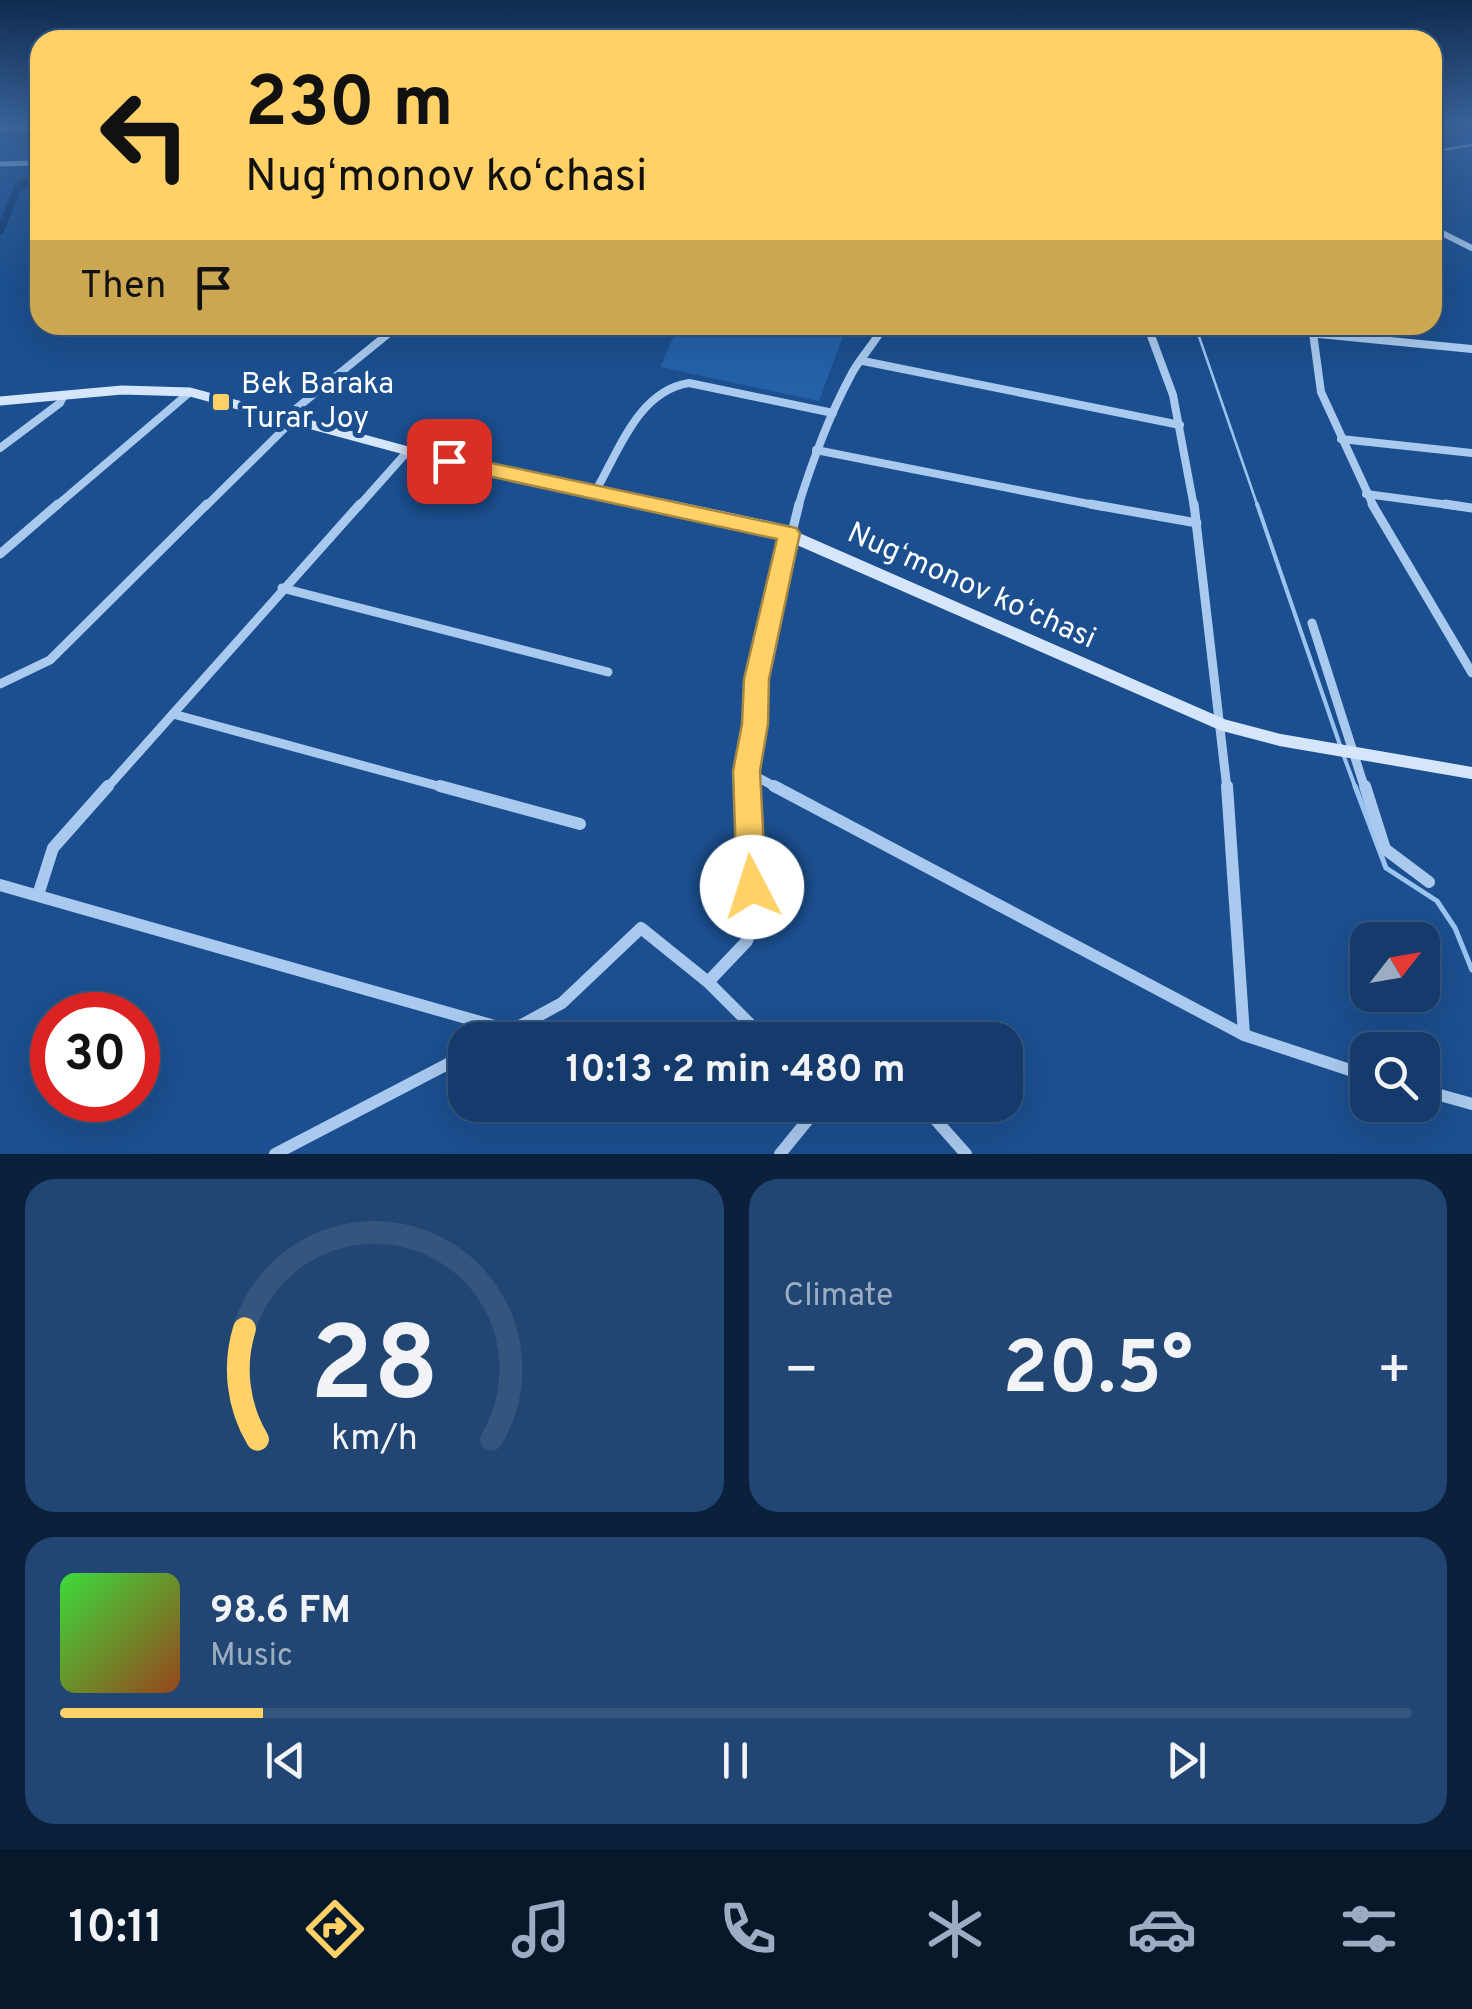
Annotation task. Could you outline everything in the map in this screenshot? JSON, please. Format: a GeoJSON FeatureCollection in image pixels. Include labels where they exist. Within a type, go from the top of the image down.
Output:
{"type":"FeatureCollection","features":[{"type":"Feature","properties":{"kind":"main road","name":"Nugʻmonov koʻchasi"},"geometry":{"type":"LineString","coordinates":[[0,401],[135,390],[190,392],[408,452],[789,533],[1223,725],[1328,748],[1472,772]]}},
{"type":"Feature","properties":{"kind":"street"},"geometry":{"type":"LineString","coordinates":[[1442,233],[1472,248]]}},
{"type":"Feature","properties":{"kind":"street"},"geometry":{"type":"LineString","coordinates":[[0,684],[50,660],[286,421],[387,335]]}},
{"type":"Feature","properties":{"kind":"street"},"geometry":{"type":"LineString","coordinates":[[708,982],[748,941],[756,916],[747,858],[746,771],[755,724],[756,679],[789,533],[816,450],[878,335]]}},
{"type":"Feature","properties":{"kind":"street"},"geometry":{"type":"LineString","coordinates":[[1152,335],[1166,364],[1197,523],[1223,725],[1244,1034]]}},
{"type":"Feature","properties":{"kind":"street"},"geometry":{"type":"LineString","coordinates":[[1313,335],[1321,392],[1366,494],[1472,672]]}},
{"type":"Feature","properties":{"kind":"street"},"geometry":{"type":"LineString","coordinates":[[1324,335],[1472,349]]}},
{"type":"Feature","properties":{"kind":"street"},"geometry":{"type":"LineString","coordinates":[[863,361],[1180,425]]}},
{"type":"Feature","properties":{"kind":"street"},"geometry":{"type":"LineString","coordinates":[[595,492],[650,398],[669,386],[689,383],[833,413]]}},
{"type":"Feature","properties":{"kind":"street"},"geometry":{"type":"LineString","coordinates":[[0,554],[190,392]]}},
{"type":"Feature","properties":{"kind":"street"},"geometry":{"type":"LineString","coordinates":[[0,448],[60,403],[64,395]]}},
{"type":"Feature","properties":{"kind":"street"},"geometry":{"type":"LineString","coordinates":[[1342,438],[1472,453]]}},
{"type":"Feature","properties":{"kind":"street"},"geometry":{"type":"LineString","coordinates":[[816,450],[1046,498],[1197,523]]}},
{"type":"Feature","properties":{"kind":"street"},"geometry":{"type":"LineString","coordinates":[[38,896],[53,848],[282,588],[408,452]]}},
{"type":"Feature","properties":{"kind":"street"},"geometry":{"type":"LineString","coordinates":[[1366,494],[1472,508]]}},
{"type":"Feature","properties":{"kind":"street"},"geometry":{"type":"LineString","coordinates":[[282,588],[608,672]]}},
{"type":"Feature","properties":{"kind":"street"},"geometry":{"type":"LineString","coordinates":[[1312,623],[1389,856],[1429,882]]}},
{"type":"Feature","properties":{"kind":"street"},"geometry":{"type":"LineString","coordinates":[[172,714],[580,824]]}},
{"type":"Feature","properties":{"kind":"street"},"geometry":{"type":"LineString","coordinates":[[746,771],[1244,1034],[1350,1070]]}},
{"type":"Feature","properties":{"kind":"street"},"geometry":{"type":"LineString","coordinates":[[0,884],[480,1022]]}},
{"type":"Feature","properties":{"kind":"street"},"geometry":{"type":"LineString","coordinates":[[529,1022],[562,1004],[641,928],[708,982],[748,1022]]}},
{"type":"Feature","properties":{"kind":"street"},"geometry":{"type":"LineString","coordinates":[[275,1154],[448,1064]]}},
{"type":"Feature","properties":{"kind":"street"},"geometry":{"type":"LineString","coordinates":[[1440,1095],[1472,1104]]}},
{"type":"Feature","properties":{"kind":"street"},"geometry":{"type":"LineString","coordinates":[[780,1154],[806,1122]]}},
{"type":"Feature","properties":{"kind":"street"},"geometry":{"type":"LineString","coordinates":[[938,1122],[966,1154]]}},
{"type":"Feature","properties":{"kind":"shaded area"},"geometry":{"type":"Polygon","coordinates":[[[674,335],[843,335],[819,401],[660,367],[674,335]]]}},
{"type":"Feature","properties":{"kind":"waterway"},"geometry":{"type":"LineString","coordinates":[[0,231],[18,187],[30,180]]}},
{"type":"Feature","properties":{"kind":"waterway"},"geometry":{"type":"LineString","coordinates":[[1198,335],[1258,507]]}},
{"type":"Feature","properties":{"kind":"waterway"},"geometry":{"type":"LineString","coordinates":[[1257,504],[1340,745]]}},
{"type":"Feature","properties":{"kind":"waterway"},"geometry":{"type":"LineString","coordinates":[[1343,754],[1356,789]]}},
{"type":"Feature","properties":{"kind":"waterway"},"geometry":{"type":"LineString","coordinates":[[1355,786],[1386,868],[1437,901],[1455,928],[1472,970]]}},
{"type":"Feature","properties":{"kind":"place","name":"Bek Baraka Turar Joy"},"geometry":{"type":"Point","coordinates":[221,402]}},
{"type":"Feature","properties":{"kind":"route"},"geometry":{"type":"LineString","coordinates":[[449,461],[789,533],[756,679],[755,724],[746,771],[747,858],[752,887]]}}]}
